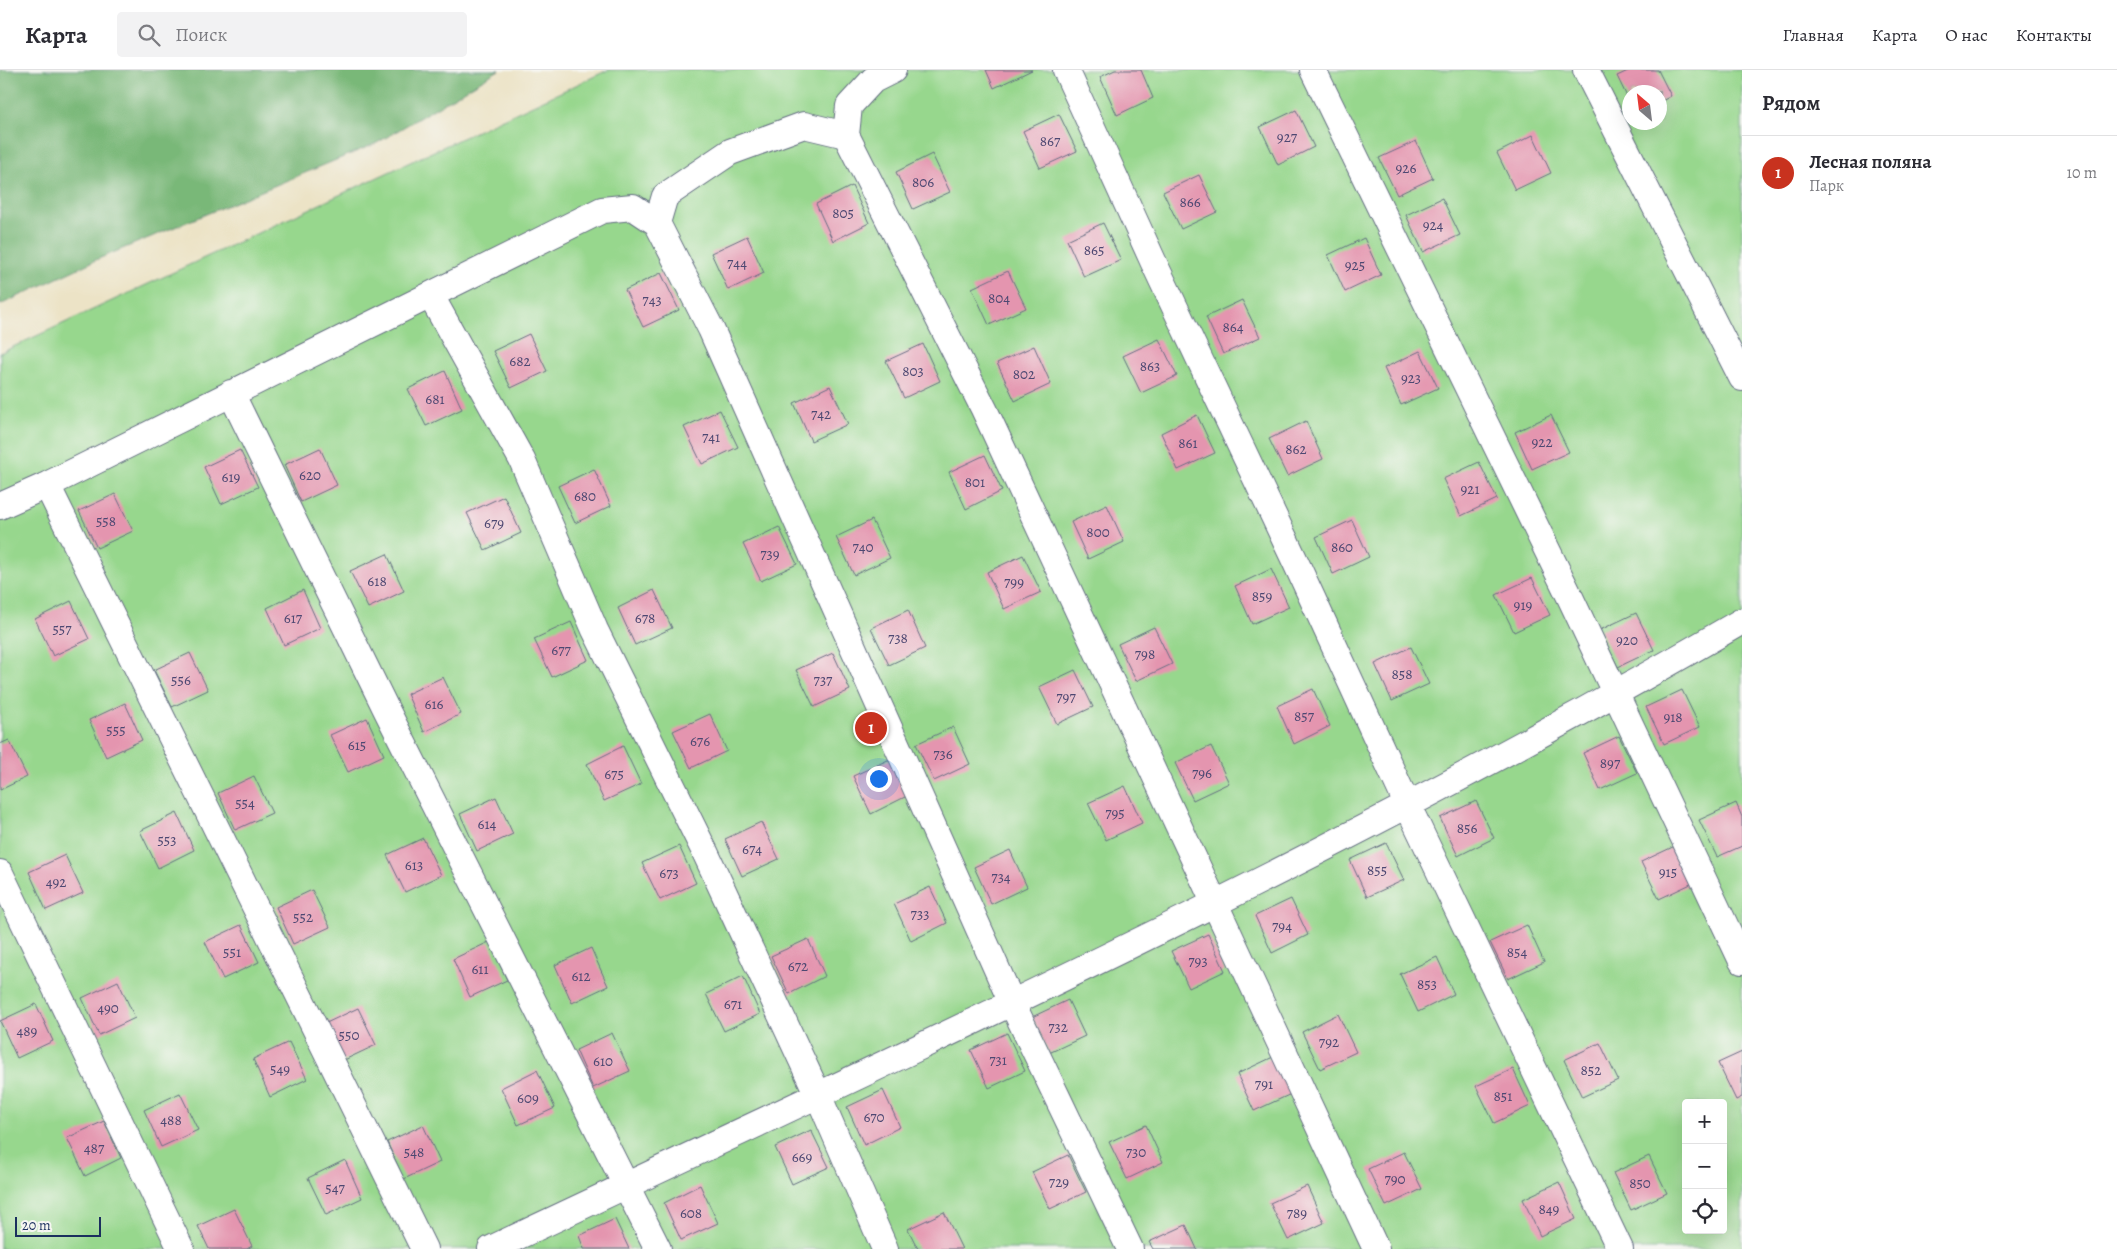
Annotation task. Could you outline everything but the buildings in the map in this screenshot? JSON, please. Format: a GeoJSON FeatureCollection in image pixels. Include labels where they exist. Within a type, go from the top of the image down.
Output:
{"type":"FeatureCollection","features":[{"type":"Feature","properties":{"kind":"street"},"geometry":{"type":"LineString","coordinates":[[893,70],[873,80],[849,106],[846,135],[984,409],[1376,1249]]}},
{"type":"Feature","properties":{"kind":"street"},"geometry":{"type":"LineString","coordinates":[[1066,70],[1153,261],[1292,554],[1407,804],[1620,1249]]}},
{"type":"Feature","properties":{"kind":"street"},"geometry":{"type":"LineString","coordinates":[[1313,70],[1616,694],[1742,961]]}},
{"type":"Feature","properties":{"kind":"street"},"geometry":{"type":"LineString","coordinates":[[1586,70],[1742,378]]}},
{"type":"Feature","properties":{"kind":"street"},"geometry":{"type":"LineString","coordinates":[[657,223],[665,196],[730,152],[804,125],[846,135]]}},
{"type":"Feature","properties":{"kind":"street"},"geometry":{"type":"LineString","coordinates":[[0,506],[431,296],[602,210],[633,207],[657,223],[711,329],[1012,1003],[1130,1249]]}},
{"type":"Feature","properties":{"kind":"street"},"geometry":{"type":"LineString","coordinates":[[431,296],[522,460],[596,630],[705,852],[818,1095],[885,1249]]}},
{"type":"Feature","properties":{"kind":"street"},"geometry":{"type":"LineString","coordinates":[[231,394],[391,718],[658,1249]]}},
{"type":"Feature","properties":{"kind":"street"},"geometry":{"type":"LineString","coordinates":[[47,484],[424,1249]]}},
{"type":"Feature","properties":{"kind":"street"},"geometry":{"type":"LineString","coordinates":[[491,1249],[1012,1003],[1214,905],[1616,694],[1742,621]]}},
{"type":"Feature","properties":{"kind":"street"},"geometry":{"type":"LineString","coordinates":[[0,873],[182,1249]]}},
{"type":"Feature","properties":{"kind":"green space"},"geometry":{"type":"Polygon","coordinates":[[[0,70],[499,70],[377,143],[98,259],[0,305],[0,70]]]}},
{"type":"Feature","properties":{"kind":"green space"},"geometry":{"type":"Polygon","coordinates":[[[608,70],[1742,70],[1742,1249],[0,1249],[0,353],[608,70]]]}},
{"type":"Feature","properties":{"kind":"place","name":"Лесная поляна"},"geometry":{"type":"Point","coordinates":[871,728]}}]}
